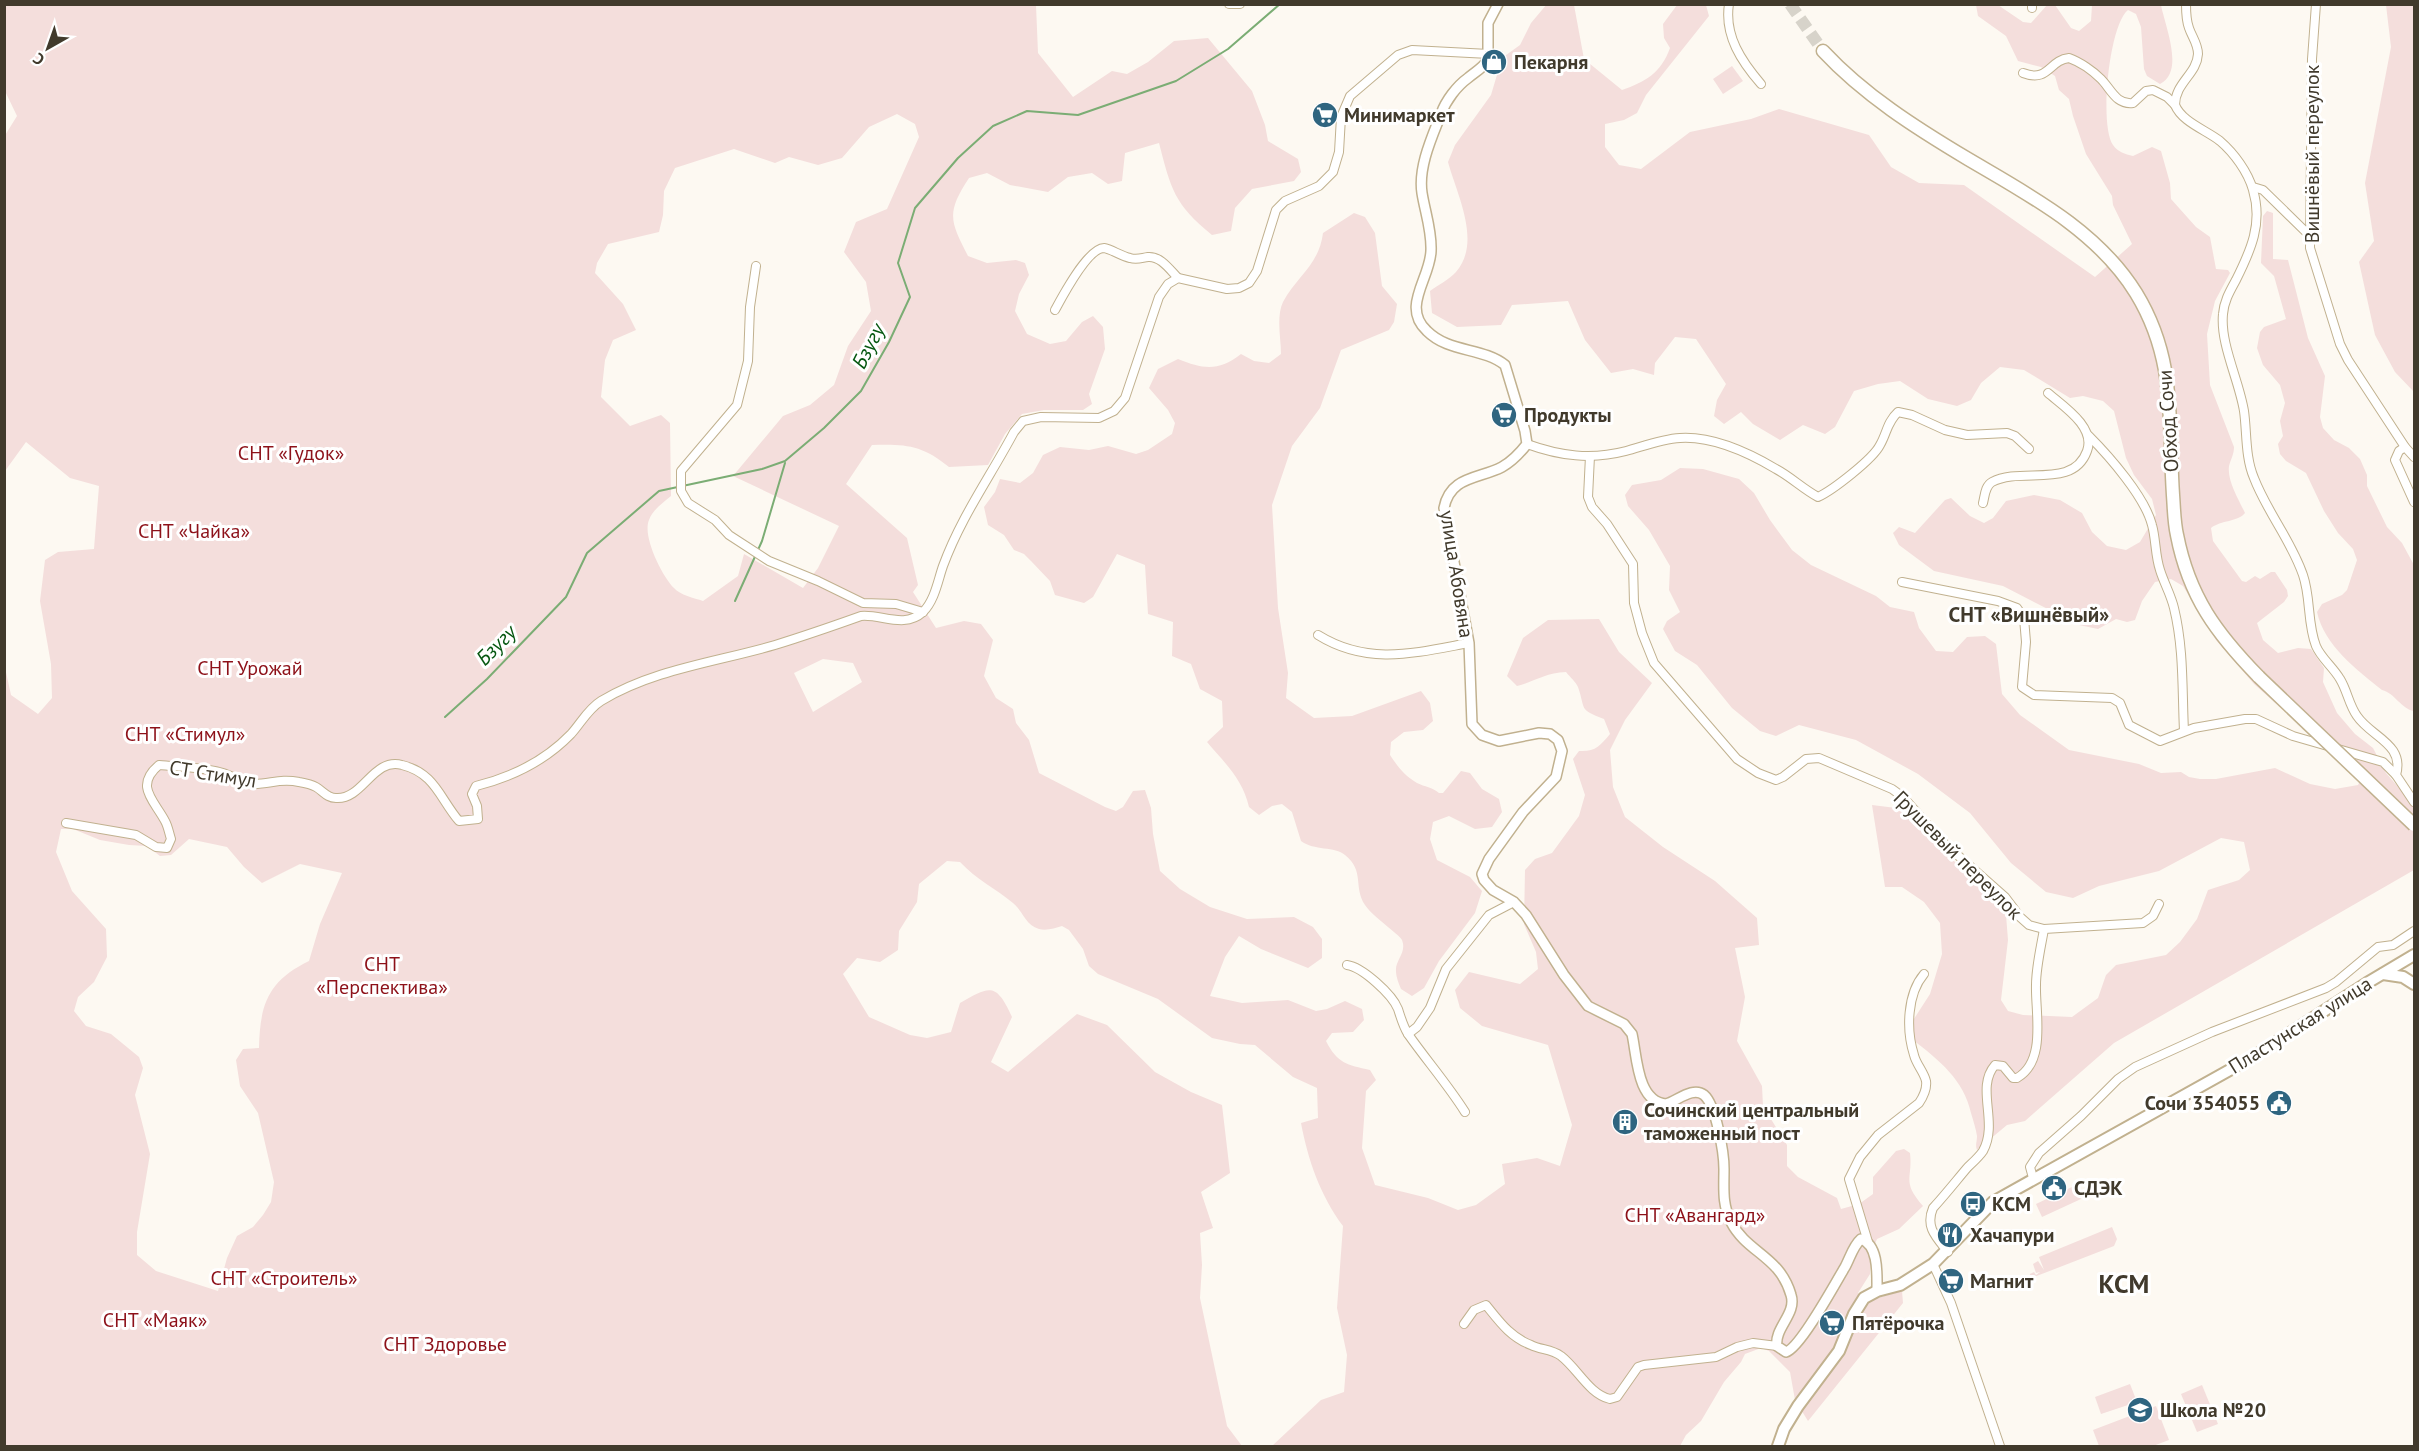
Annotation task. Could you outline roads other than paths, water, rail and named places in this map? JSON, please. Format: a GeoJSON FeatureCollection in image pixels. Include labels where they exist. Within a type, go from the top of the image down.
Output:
{"type":"FeatureCollection","features":[{"type":"Feature","properties":{"kind":"highway","name":"Обход Сочи"},"geometry":{"type":"LineString","coordinates":[[1823,51],[1851,79],[1886,106],[2035,199],[2096,245],[2125,277],[2136,293],[2154,330],[2162,353],[2168,379],[2176,533],[2191,585],[2203,609],[2220,635],[2259,678],[2415,825]]}},
{"type":"Feature","properties":{"kind":"main road","name":"Пластунская улица"},"geometry":{"type":"LineString","coordinates":[[1778,1446],[1798,1406],[1839,1351],[1863,1298],[1877,1291],[1900,1285],[1933,1264],[1948,1252],[1994,1202],[2033,1178],[2253,1057],[2382,974],[2412,960]]}},
{"type":"Feature","properties":{"kind":"main road"},"geometry":{"type":"LineString","coordinates":[[2412,960],[2415,978]]}},
{"type":"Feature","properties":{"kind":"main road"},"geometry":{"type":"LineString","coordinates":[[2382,974],[2403,977],[2415,984]]}},
{"type":"Feature","properties":{"kind":"street"},"geometry":{"type":"LineString","coordinates":[[1229,4],[1240,4]]}},
{"type":"Feature","properties":{"kind":"street"},"geometry":{"type":"LineString","coordinates":[[1498,4],[1488,24],[1489,54],[1485,65],[1456,89],[1442,111],[1424,165],[1422,191],[1431,253],[1424,278],[1417,292],[1416,310],[1418,321],[1427,332],[1440,341],[1460,350],[1497,359],[1505,365],[1527,444],[1559,455],[1590,456],[1623,452],[1680,438],[1697,439],[1751,456],[1778,469],[1818,497],[1840,483],[1879,447],[1887,426],[1898,412],[1912,414],[1945,430],[1967,435],[2007,433],[2015,436],[2029,449]]}},
{"type":"Feature","properties":{"kind":"street"},"geometry":{"type":"LineString","coordinates":[[1728,4],[1728,21],[1735,47],[1742,62],[1761,84]]}},
{"type":"Feature","properties":{"kind":"street"},"geometry":{"type":"LineString","coordinates":[[2175,105],[2179,87],[2198,56],[2197,45],[2186,17],[2186,4]]}},
{"type":"Feature","properties":{"kind":"street","name":"Вишнёвый переулок"},"geometry":{"type":"LineString","coordinates":[[2316,4],[2312,59],[2313,167],[2309,234],[2319,278],[2340,344],[2405,447],[2415,457]]}},
{"type":"Feature","properties":{"kind":"street"},"geometry":{"type":"LineString","coordinates":[[1055,310],[1076,273],[1095,252],[1106,248],[1123,257],[1139,260],[1148,257],[1161,261],[1178,278],[1227,289],[1239,288],[1249,283],[1257,271],[1276,210],[1285,201],[1319,186],[1333,172],[1339,152],[1341,117],[1350,96],[1398,55],[1412,50],[1449,54],[1489,54]]}},
{"type":"Feature","properties":{"kind":"street"},"geometry":{"type":"LineString","coordinates":[[2023,73],[2038,76],[2051,70],[2061,60],[2069,58],[2102,80],[2121,102],[2133,103],[2146,91],[2153,90],[2167,97],[2184,116],[2222,142],[2232,153],[2253,188],[2258,214],[2254,241],[2226,298],[2223,313],[2225,345],[2244,410],[2252,475],[2289,541],[2302,571],[2306,583],[2315,644],[2320,655],[2340,679],[2358,718],[2395,753],[2399,764],[2396,775]]}},
{"type":"Feature","properties":{"kind":"street"},"geometry":{"type":"LineString","coordinates":[[2253,188],[2263,190],[2309,234]]}},
{"type":"Feature","properties":{"kind":"street"},"geometry":{"type":"LineString","coordinates":[[756,266],[750,307],[748,361],[737,405],[681,471],[679,481],[681,491],[688,503],[715,520],[729,535],[769,561],[863,603],[896,604],[923,612],[932,599],[958,527],[1014,432],[1023,421],[1041,417],[1099,418],[1114,411],[1125,398],[1159,297],[1168,284],[1178,278]]}},
{"type":"Feature","properties":{"kind":"street"},"geometry":{"type":"LineString","coordinates":[[2048,393],[2072,414],[2124,477],[2148,512],[2159,569],[2174,608],[2180,638],[2183,663],[2184,731]]}},
{"type":"Feature","properties":{"kind":"street"},"geometry":{"type":"LineString","coordinates":[[1983,502],[1986,487],[1991,482],[2027,475],[2062,473],[2074,469],[2084,460],[2089,446],[2088,436]]}},
{"type":"Feature","properties":{"kind":"street","name":"улица Абовяна"},"geometry":{"type":"LineString","coordinates":[[1527,444],[1516,457],[1501,467],[1476,475],[1455,486],[1446,496],[1444,508],[1469,644],[1472,724],[1476,730],[1490,739],[1499,741],[1545,733],[1558,740],[1562,751],[1556,777],[1523,812],[1489,860],[1482,874],[1487,885],[1514,902],[1526,915],[1564,975],[1588,1006],[1617,1020],[1629,1030],[1648,1095],[1657,1102],[1666,1104],[1693,1092],[1704,1095],[1713,1110],[1724,1167],[1723,1197],[1732,1225],[1744,1240],[1777,1266],[1792,1296],[1791,1311],[1777,1340],[1778,1346]]}},
{"type":"Feature","properties":{"kind":"street"},"geometry":{"type":"LineString","coordinates":[[2405,447],[2399,451],[2395,460],[2415,502]]}},
{"type":"Feature","properties":{"kind":"street","name":"Грушевый переулок"},"geometry":{"type":"LineString","coordinates":[[1590,456],[1588,497],[1592,507],[1623,546],[1633,564],[1634,603],[1648,651],[1654,663],[1737,759],[1758,773],[1776,780],[1806,759],[1819,758],[1892,789],[1903,797],[1945,844],[2005,897],[2020,917],[2030,925],[2044,929],[2143,923],[2152,916],[2159,904]]}},
{"type":"Feature","properties":{"kind":"street"},"geometry":{"type":"LineString","coordinates":[[1902,582],[1998,601],[2017,608],[2024,618],[2026,642],[2022,687],[2034,695],[2112,698],[2120,703],[2129,725],[2160,741],[2184,731],[2245,719],[2256,719],[2293,736],[2383,762],[2396,775],[2415,802]]}},
{"type":"Feature","properties":{"kind":"street","name":"СТ Стимул"},"geometry":{"type":"LineString","coordinates":[[66,823],[136,835],[156,847],[167,848],[171,839],[165,821],[147,790],[148,779],[159,765],[224,773],[253,784],[281,779],[306,783],[332,798],[344,798],[380,769],[390,763],[399,764],[414,768],[427,779],[441,793],[459,821],[478,819],[477,806],[472,794],[476,786],[513,774],[545,757],[575,729],[589,710],[602,701],[675,670],[774,645],[861,616],[871,615],[900,621],[923,612]]}},
{"type":"Feature","properties":{"kind":"street"},"geometry":{"type":"LineString","coordinates":[[1318,635],[1334,645],[1370,654],[1394,656],[1469,644]]}},
{"type":"Feature","properties":{"kind":"street"},"geometry":{"type":"LineString","coordinates":[[1408,1034],[1417,1027],[1430,1008],[1446,969],[1490,915],[1514,902]]}},
{"type":"Feature","properties":{"kind":"street","name":"Грушевый переулок"},"geometry":{"type":"LineString","coordinates":[[1948,1252],[1933,1234],[1930,1215],[1933,1208],[1983,1150],[1988,1131],[1989,1109],[1985,1094],[1989,1076],[1995,1065],[2003,1066],[2013,1078],[2017,1078],[2029,1064],[2039,1033],[2036,984],[2044,929]]}},
{"type":"Feature","properties":{"kind":"street"},"geometry":{"type":"LineString","coordinates":[[2033,1178],[2030,1167],[2039,1153],[2135,1066],[2212,1032],[2326,988],[2378,946],[2392,945],[2415,931]]}},
{"type":"Feature","properties":{"kind":"street"},"geometry":{"type":"LineString","coordinates":[[1347,965],[1357,966],[1382,989],[1397,1007],[1408,1034],[1445,1081],[1465,1112]]}},
{"type":"Feature","properties":{"kind":"street"},"geometry":{"type":"LineString","coordinates":[[1877,1291],[1873,1250],[1868,1242],[1849,1179],[1860,1157],[1878,1136],[1897,1122],[1924,1096],[1926,1081],[1914,1058],[1910,1034],[1914,990],[1924,974]]}},
{"type":"Feature","properties":{"kind":"street"},"geometry":{"type":"LineString","coordinates":[[1464,1324],[1474,1310],[1486,1305],[1512,1335],[1529,1345],[1557,1354],[1596,1392],[1610,1399],[1617,1396],[1638,1367],[1644,1365],[1716,1357],[1737,1347],[1753,1343],[1778,1346],[1786,1352],[1794,1347],[1845,1267],[1856,1244],[1861,1239],[1868,1242]]}},
{"type":"Feature","properties":{"kind":"street"},"geometry":{"type":"LineString","coordinates":[[1933,1264],[1951,1303],[2000,1446]]}},
{"type":"Feature","properties":{"kind":"waterway","name":"Бзугу"},"geometry":{"type":"LineString","coordinates":[[445,717],[487,679],[566,597],[587,553],[659,491],[762,469],[785,461],[824,428],[861,391],[889,342],[910,297],[898,263],[915,208],[958,158],[993,126],[1027,111],[1078,115],[1176,81],[1228,49],[1280,4]]}},
{"type":"Feature","properties":{"kind":"waterway"},"geometry":{"type":"LineString","coordinates":[[735,601],[762,541],[785,463]]}},
{"type":"Feature","properties":{"kind":"tunnel"},"geometry":{"type":"LineString","coordinates":[[1790,4],[1823,51]]}},
{"type":"Feature","properties":{"kind":"place","name":"Пекарня"},"geometry":{"type":"Point","coordinates":[1494,62]}},
{"type":"Feature","properties":{"kind":"place","name":"Минимаркет"},"geometry":{"type":"Point","coordinates":[1325,115]}},
{"type":"Feature","properties":{"kind":"place","name":"Продукты"},"geometry":{"type":"Point","coordinates":[1504,415]}},
{"type":"Feature","properties":{"kind":"place","name":"Сочи 354055"},"geometry":{"type":"Point","coordinates":[2279,1103]}},
{"type":"Feature","properties":{"kind":"place","name":"Сочинский центральный таможенный пост"},"geometry":{"type":"Point","coordinates":[1625,1122]}},
{"type":"Feature","properties":{"kind":"place","name":"СДЭК"},"geometry":{"type":"Point","coordinates":[2054,1188]}},
{"type":"Feature","properties":{"kind":"place","name":"КСМ"},"geometry":{"type":"Point","coordinates":[1973,1204]}},
{"type":"Feature","properties":{"kind":"place","name":"Хачапури"},"geometry":{"type":"Point","coordinates":[1950,1235]}},
{"type":"Feature","properties":{"kind":"place","name":"Магнит"},"geometry":{"type":"Point","coordinates":[1951,1281]}},
{"type":"Feature","properties":{"kind":"place","name":"Пятёрочка"},"geometry":{"type":"Point","coordinates":[1832,1323]}},
{"type":"Feature","properties":{"kind":"place","name":"Школа №20"},"geometry":{"type":"Point","coordinates":[2140,1410]}},
{"type":"Feature","properties":{"kind":"district","name":"СНТ «Вишнёвый»"},"geometry":{"type":"Point","coordinates":[2029,614]}},
{"type":"Feature","properties":{"kind":"district","name":"КСМ"},"geometry":{"type":"Point","coordinates":[2124,1283]}},
{"type":"Feature","properties":{"kind":"park label","name":"СНТ «Гудок»"},"geometry":{"type":"Point","coordinates":[291,453]}},
{"type":"Feature","properties":{"kind":"park label","name":"СНТ «Чайка»"},"geometry":{"type":"Point","coordinates":[194,531]}},
{"type":"Feature","properties":{"kind":"park label","name":"СНТ Урожай"},"geometry":{"type":"Point","coordinates":[250,668]}},
{"type":"Feature","properties":{"kind":"park label","name":"СНТ «Стимул»"},"geometry":{"type":"Point","coordinates":[185,734]}},
{"type":"Feature","properties":{"kind":"park label","name":"СНТ «Перспектива»"},"geometry":{"type":"Point","coordinates":[382,976]}},
{"type":"Feature","properties":{"kind":"park label","name":"СНТ «Авангард»"},"geometry":{"type":"Point","coordinates":[1695,1215]}},
{"type":"Feature","properties":{"kind":"park label","name":"СНТ «Строитель»"},"geometry":{"type":"Point","coordinates":[284,1278]}},
{"type":"Feature","properties":{"kind":"park label","name":"СНТ «Маяк»"},"geometry":{"type":"Point","coordinates":[155,1320]}},
{"type":"Feature","properties":{"kind":"park label","name":"СНТ Здоровье"},"geometry":{"type":"Point","coordinates":[445,1344]}}]}
